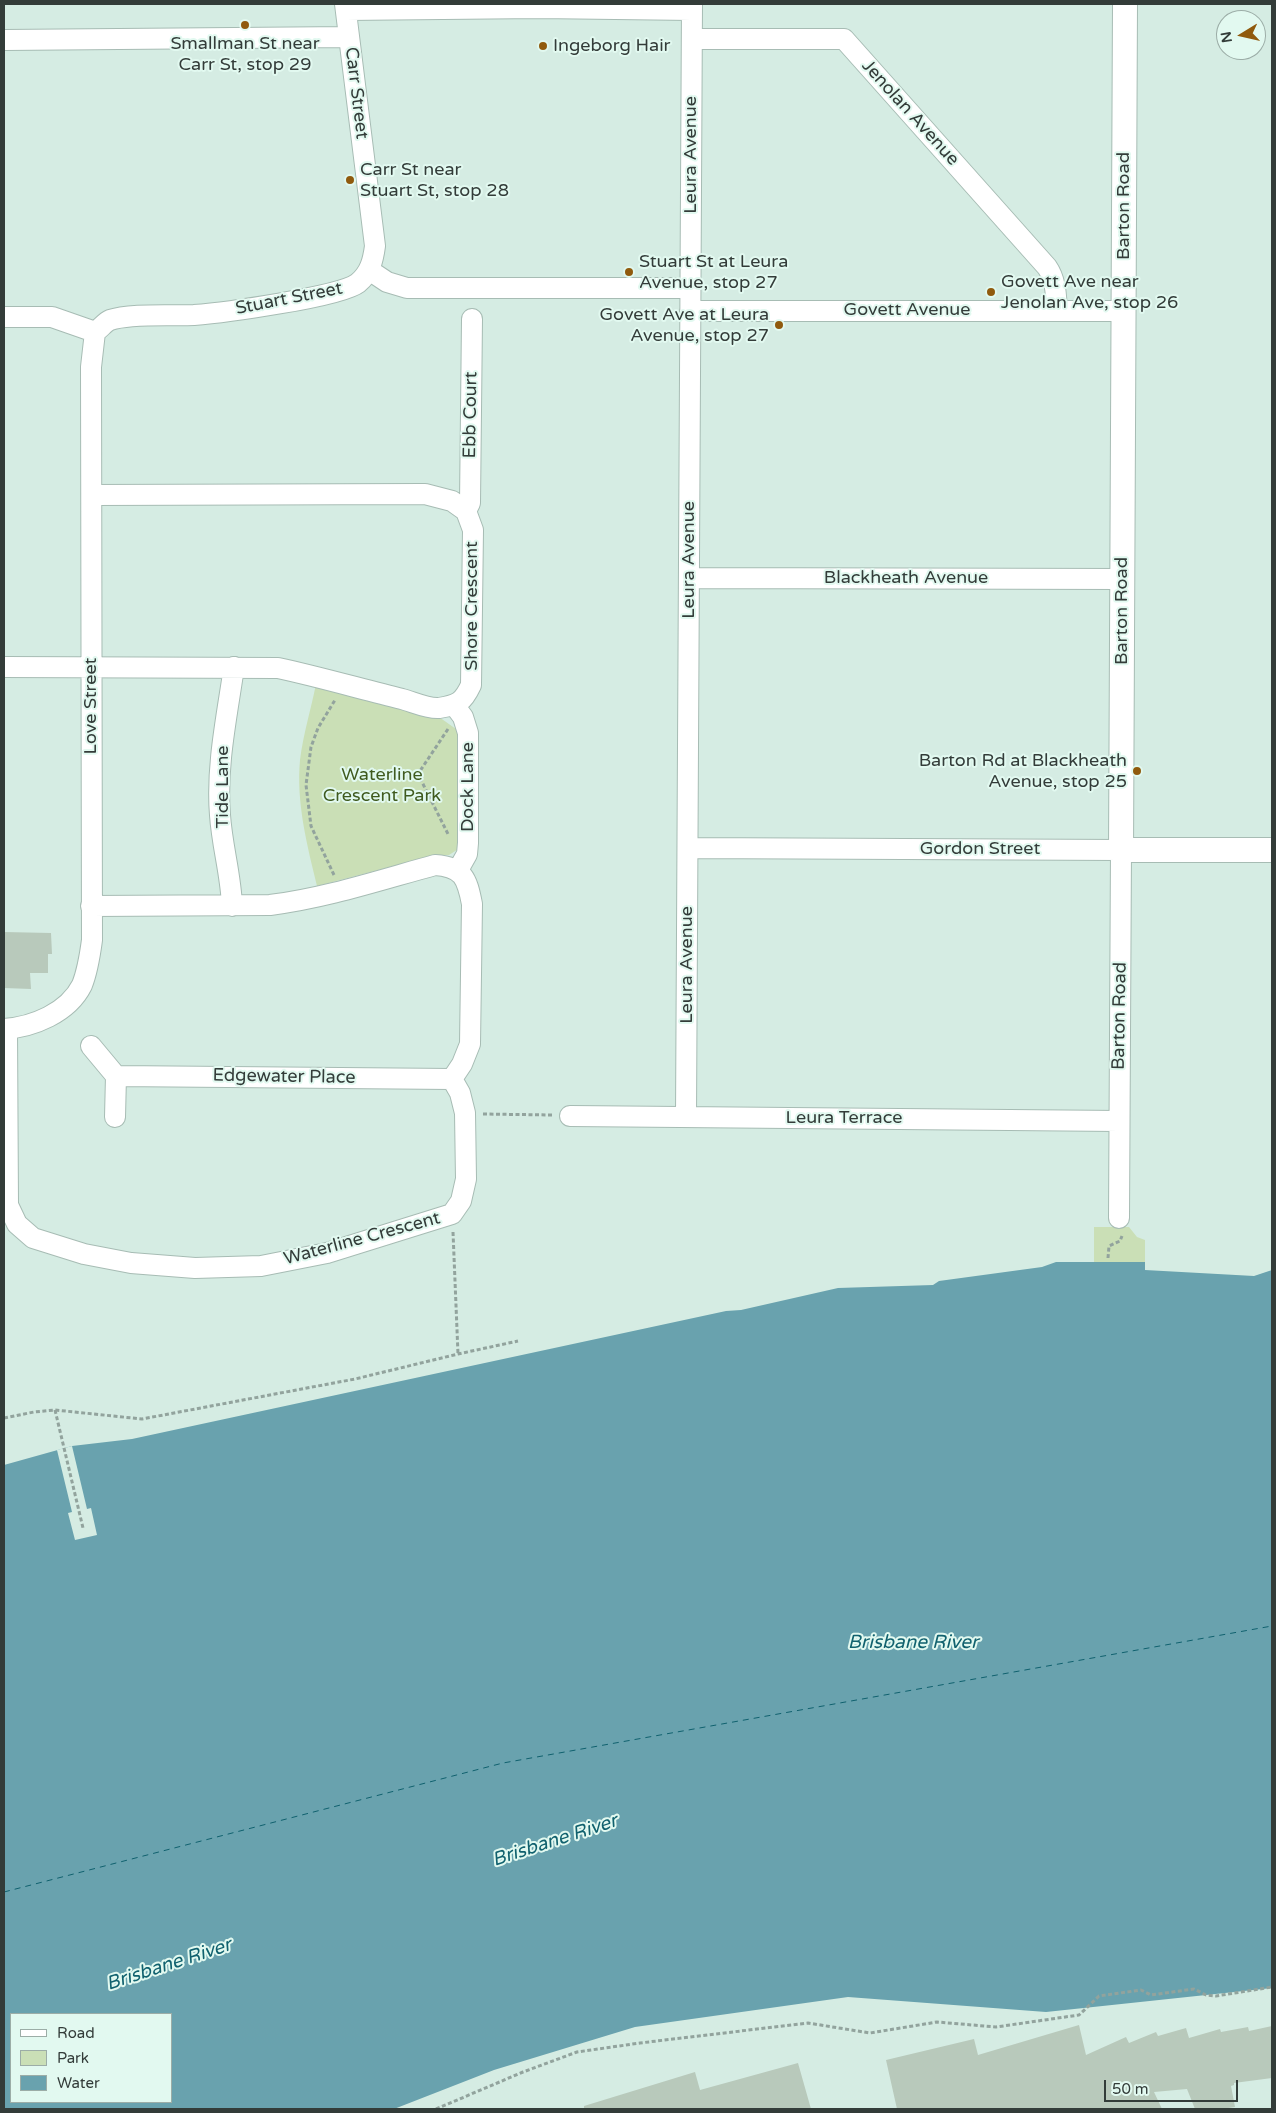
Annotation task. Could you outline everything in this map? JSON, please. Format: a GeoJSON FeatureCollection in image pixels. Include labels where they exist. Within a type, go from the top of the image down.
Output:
{"type":"FeatureCollection","features":[{"type":"Feature","properties":{"kind":"street","name":"Barton Road"},"geometry":{"type":"LineString","coordinates":[[1120,1226],[1125,4]]}},
{"type":"Feature","properties":{"kind":"street"},"geometry":{"type":"LineString","coordinates":[[346,7],[692,7]]}},
{"type":"Feature","properties":{"kind":"street","name":"Carr Street"},"geometry":{"type":"LineString","coordinates":[[346,7],[374,243],[374,257],[369,270]]}},
{"type":"Feature","properties":{"kind":"street","name":"Leura Avenue"},"geometry":{"type":"LineString","coordinates":[[686,1117],[692,7]]}},
{"type":"Feature","properties":{"kind":"street"},"geometry":{"type":"LineString","coordinates":[[4,40],[349,37]]}},
{"type":"Feature","properties":{"kind":"street","name":"Jenolan Avenue"},"geometry":{"type":"LineString","coordinates":[[692,39],[844,39],[1047,267],[1052,275],[1057,310]]}},
{"type":"Feature","properties":{"kind":"street"},"geometry":{"type":"LineString","coordinates":[[369,270],[387,282],[407,288],[690,288]]}},
{"type":"Feature","properties":{"kind":"street","name":"Stuart Street"},"geometry":{"type":"LineString","coordinates":[[96,332],[109,320],[127,317],[211,314],[327,294],[350,288],[369,270]]}},
{"type":"Feature","properties":{"kind":"street","name":"Govett Avenue"},"geometry":{"type":"LineString","coordinates":[[690,311],[1123,310]]}},
{"type":"Feature","properties":{"kind":"street"},"geometry":{"type":"LineString","coordinates":[[4,317],[52,317],[96,332]]}},
{"type":"Feature","properties":{"kind":"street","name":"Ebb Court"},"geometry":{"type":"LineString","coordinates":[[466,511],[470,503],[472,319]]}},
{"type":"Feature","properties":{"kind":"street","name":"Love Street"},"geometry":{"type":"LineString","coordinates":[[5,1029],[28,1025],[54,1014],[81,987],[89,965],[92,940],[91,367],[96,332]]}},
{"type":"Feature","properties":{"kind":"street"},"geometry":{"type":"LineString","coordinates":[[92,495],[425,494],[452,501],[466,511]]}},
{"type":"Feature","properties":{"kind":"street","name":"Shore Crescent"},"geometry":{"type":"LineString","coordinates":[[457,708],[465,699],[472,685],[473,530],[466,511]]}},
{"type":"Feature","properties":{"kind":"street","name":"Blackheath Avenue"},"geometry":{"type":"LineString","coordinates":[[689,578],[1122,579]]}},
{"type":"Feature","properties":{"kind":"street"},"geometry":{"type":"LineString","coordinates":[[4,667],[278,668],[318,676],[436,708],[457,708]]}},
{"type":"Feature","properties":{"kind":"street","name":"Tide Lane"},"geometry":{"type":"LineString","coordinates":[[232,906],[220,815],[221,754],[234,667]]}},
{"type":"Feature","properties":{"kind":"street","name":"Dock Lane"},"geometry":{"type":"LineString","coordinates":[[457,708],[463,717],[468,733],[467,850],[458,870]]}},
{"type":"Feature","properties":{"kind":"street","name":"Gordon Street"},"geometry":{"type":"LineString","coordinates":[[688,848],[1272,850]]}},
{"type":"Feature","properties":{"kind":"street"},"geometry":{"type":"LineString","coordinates":[[91,906],[270,905],[296,902],[342,891],[435,865],[458,870],[468,882],[472,904],[470,1044],[462,1064],[452,1079]]}},
{"type":"Feature","properties":{"kind":"street","name":"Waterline Crescent"},"geometry":{"type":"LineString","coordinates":[[5,1029],[8,1205],[17,1224],[33,1238],[84,1254],[131,1263],[195,1268],[261,1266],[327,1253],[452,1214],[461,1201],[466,1179],[465,1113],[460,1093],[452,1079]]}},
{"type":"Feature","properties":{"kind":"street"},"geometry":{"type":"LineString","coordinates":[[91,1046],[116,1076],[115,1116]]}},
{"type":"Feature","properties":{"kind":"street","name":"Edgewater Place"},"geometry":{"type":"LineString","coordinates":[[116,1076],[452,1079]]}},
{"type":"Feature","properties":{"kind":"street","name":"Leura Terrace"},"geometry":{"type":"LineString","coordinates":[[570,1116],[1119,1120]]}},
{"type":"Feature","properties":{"kind":"path"},"geometry":{"type":"LineString","coordinates":[[342,684],[333,704],[318,728],[311,747],[306,785],[311,826],[342,891]]}},
{"type":"Feature","properties":{"kind":"path"},"geometry":{"type":"LineString","coordinates":[[457,708],[418,774],[457,853],[467,850]]}},
{"type":"Feature","properties":{"kind":"path"},"geometry":{"type":"LineString","coordinates":[[465,1113],[570,1116]]}},
{"type":"Feature","properties":{"kind":"path"},"geometry":{"type":"LineString","coordinates":[[452,1214],[458,1354]]}},
{"type":"Feature","properties":{"kind":"path"},"geometry":{"type":"LineString","coordinates":[[1108,1258],[1107,1248],[1122,1239],[1120,1226]]}},
{"type":"Feature","properties":{"kind":"path"},"geometry":{"type":"LineString","coordinates":[[4,1418],[56,1410],[142,1419],[355,1379],[518,1341]]}},
{"type":"Feature","properties":{"kind":"path"},"geometry":{"type":"LineString","coordinates":[[56,1410],[83,1528]]}},
{"type":"Feature","properties":{"kind":"path"},"geometry":{"type":"LineString","coordinates":[[436,2109],[577,2052],[808,2023],[870,2033],[937,2022],[996,2027],[1079,2015],[1099,1996],[1141,1990],[1151,1995],[1197,1989],[1206,1995],[1216,1996],[1272,1987]]}},
{"type":"Feature","properties":{"kind":"green space","name":"Waterline Crescent Park"},"geometry":{"type":"Polygon","coordinates":[[[316,684],[439,717],[463,734],[463,846],[449,855],[436,855],[317,886],[303,823],[299,776],[303,741],[316,684]]]}},
{"type":"Feature","properties":{"kind":"green space"},"geometry":{"type":"Polygon","coordinates":[[[1094,1227],[1129,1227],[1137,1237],[1145,1240],[1145,1262],[1094,1262],[1094,1227]]]}},
{"type":"Feature","properties":{"kind":"water","name":"Brisbane River"},"geometry":{"type":"Polygon","coordinates":[[[1056,1262],[1145,1262],[1145,1270],[1254,1276],[1272,1270],[1272,1988],[1046,2012],[848,1997],[635,2027],[494,2070],[394,2109],[4,2109],[4,1465],[72,1446],[132,1439],[838,1288],[933,1285],[939,1281],[1042,1267],[1056,1262]]]}},
{"type":"Feature","properties":{"kind":"pier"},"geometry":{"type":"Polygon","coordinates":[[[72,1446],[87,1509],[91,1508],[97,1535],[75,1540],[68,1513],[72,1512],[57,1450],[72,1446]]]}},
{"type":"Feature","properties":{"kind":"building"},"geometry":{"type":"Polygon","coordinates":[[[4,932],[51,933],[52,954],[48,954],[48,973],[30,973],[31,989],[4,988],[4,932]]]}},
{"type":"Feature","properties":{"kind":"building"},"geometry":{"type":"Polygon","coordinates":[[[1079,2025],[1086,2055],[1126,2037],[1129,2043],[1156,2032],[1158,2036],[1186,2028],[1189,2038],[1220,2029],[1221,2032],[1248,2027],[1249,2031],[1272,2026],[1272,2078],[1234,2083],[1231,2086],[1235,2107],[1222,2109],[1195,2109],[1187,2089],[1154,2092],[1162,2109],[897,2109],[886,2060],[974,2039],[978,2055],[1079,2025]]]}},
{"type":"Feature","properties":{"kind":"building"},"geometry":{"type":"Polygon","coordinates":[[[798,2063],[811,2109],[584,2109],[584,2106],[695,2072],[700,2090],[798,2063]]]}},
{"type":"Feature","properties":{"kind":"ferry route"},"geometry":{"type":"LineString","coordinates":[[4,1892],[503,1763],[1272,1626]]}},
{"type":"Feature","properties":{"kind":"place","name":"Smallman St near Carr St, stop 29"},"geometry":{"type":"Point","coordinates":[245,25]}},
{"type":"Feature","properties":{"kind":"place","name":"Ingeborg Hair"},"geometry":{"type":"Point","coordinates":[543,46]}},
{"type":"Feature","properties":{"kind":"place","name":"Carr St near Stuart St, stop 28"},"geometry":{"type":"Point","coordinates":[350,180]}},
{"type":"Feature","properties":{"kind":"place","name":"Stuart St at Leura Avenue, stop 27"},"geometry":{"type":"Point","coordinates":[629,272]}},
{"type":"Feature","properties":{"kind":"place","name":"Govett Ave near Jenolan Ave, stop 26"},"geometry":{"type":"Point","coordinates":[991,292]}},
{"type":"Feature","properties":{"kind":"place","name":"Govett Ave at Leura Avenue, stop 27"},"geometry":{"type":"Point","coordinates":[779,325]}},
{"type":"Feature","properties":{"kind":"place","name":"Barton Rd at Blackheath Avenue, stop 25"},"geometry":{"type":"Point","coordinates":[1137,771]}}]}
